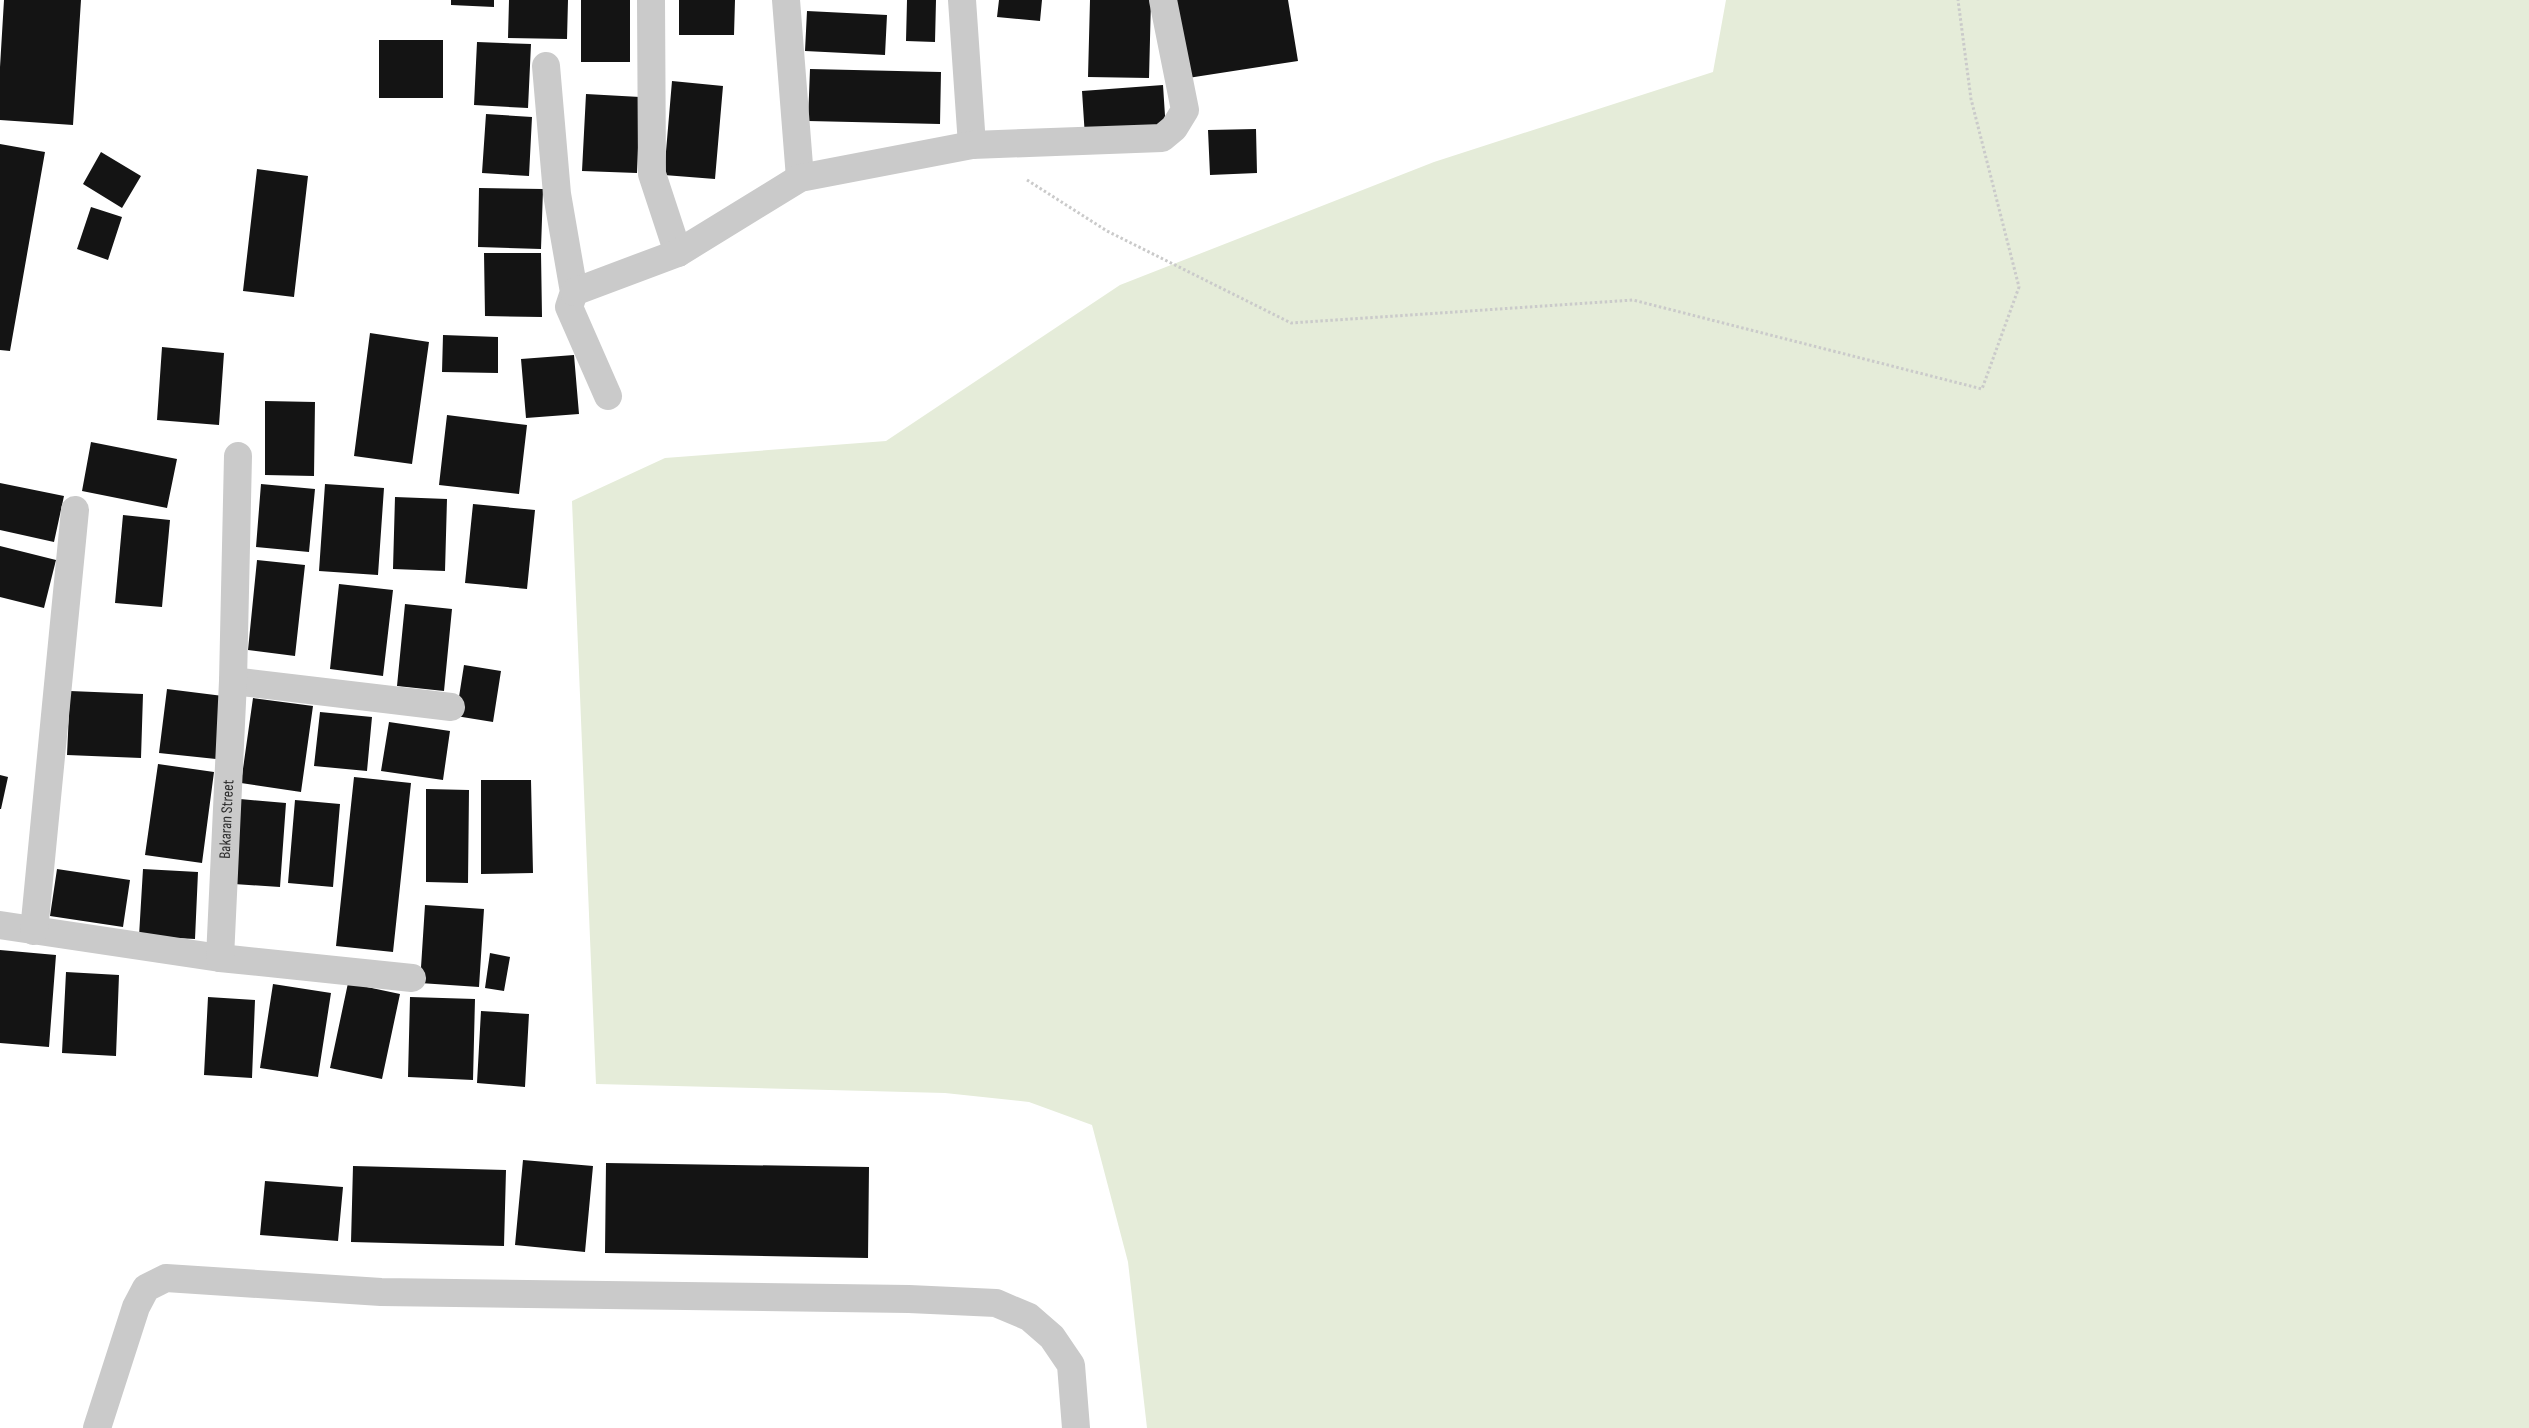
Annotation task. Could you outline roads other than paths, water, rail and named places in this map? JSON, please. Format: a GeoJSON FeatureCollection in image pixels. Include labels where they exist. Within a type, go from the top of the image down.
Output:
{"type":"FeatureCollection","features":[{"type":"Feature","properties":{"kind":"street"},"geometry":{"type":"LineString","coordinates":[[650,0],[652,174],[678,253]]}},
{"type":"Feature","properties":{"kind":"street"},"geometry":{"type":"LineString","coordinates":[[786,0],[800,178]]}},
{"type":"Feature","properties":{"kind":"street"},"geometry":{"type":"LineString","coordinates":[[962,0],[972,145]]}},
{"type":"Feature","properties":{"kind":"street"},"geometry":{"type":"LineString","coordinates":[[574,292],[678,253],[800,178],[972,145],[1162,138],[1174,128],[1185,110],[1164,0]]}},
{"type":"Feature","properties":{"kind":"street"},"geometry":{"type":"LineString","coordinates":[[546,66],[557,194],[574,292],[569,307],[608,396]]}},
{"type":"Feature","properties":{"kind":"street","name":"Bakaran Street"},"geometry":{"type":"LineString","coordinates":[[220,958],[233,681],[238,456]]}},
{"type":"Feature","properties":{"kind":"street"},"geometry":{"type":"LineString","coordinates":[[34,931],[75,510]]}},
{"type":"Feature","properties":{"kind":"street"},"geometry":{"type":"LineString","coordinates":[[233,681],[451,707]]}},
{"type":"Feature","properties":{"kind":"street"},"geometry":{"type":"LineString","coordinates":[[0,925],[220,958],[412,978]]}},
{"type":"Feature","properties":{"kind":"street"},"geometry":{"type":"LineString","coordinates":[[97,1428],[136,1307],[146,1288],[166,1278],[381,1292],[909,1299],[996,1302],[1029,1316],[1052,1337],[1071,1365],[1076,1428]]}}]}
